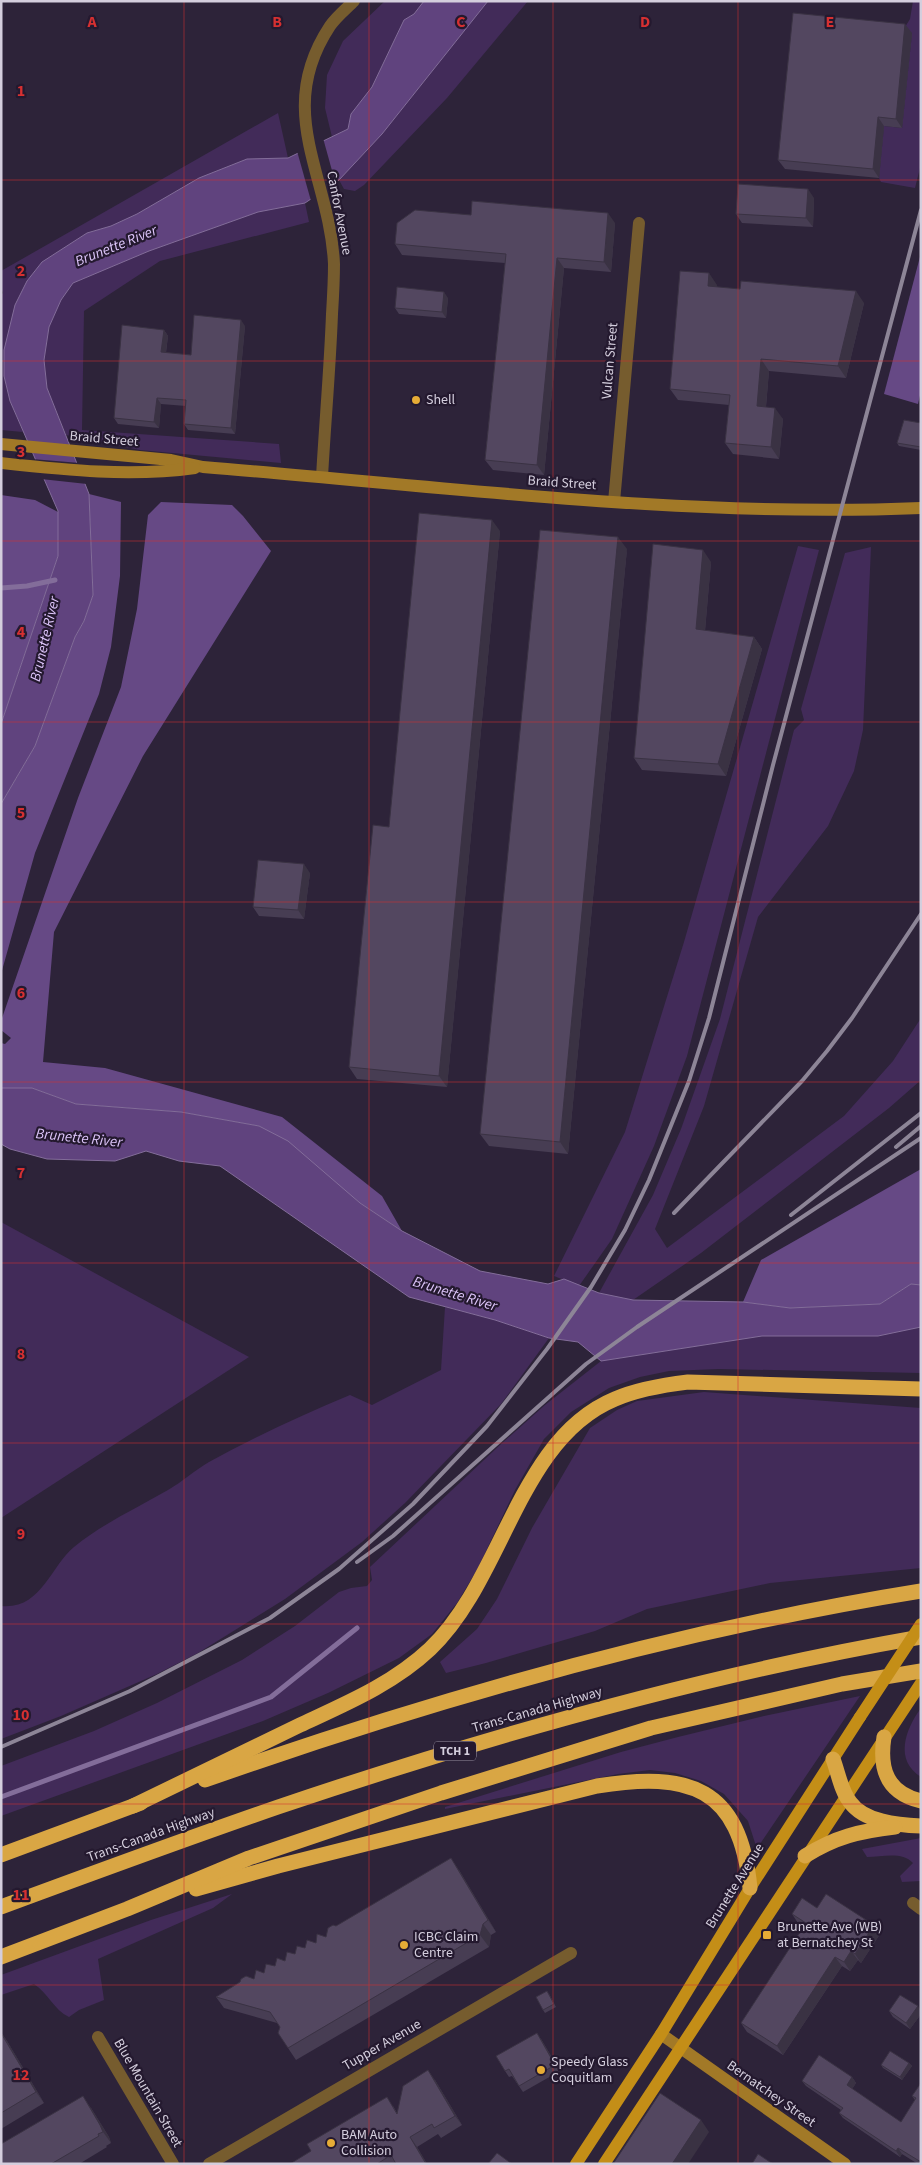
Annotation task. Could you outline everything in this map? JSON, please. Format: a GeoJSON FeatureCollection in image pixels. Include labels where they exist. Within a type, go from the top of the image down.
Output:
{"type":"FeatureCollection","features":[{"type":"Feature","properties":{"kind":"highway"},"geometry":{"type":"LineString","coordinates":[[133,1806],[396,1677],[430,1650],[455,1622],[476,1591],[539,1466],[559,1438],[584,1417],[614,1399],[652,1386],[688,1382],[921,1389]]}},
{"type":"Feature","properties":{"kind":"highway"},"geometry":{"type":"LineString","coordinates":[[1,1855],[317,1741],[512,1682],[653,1646],[758,1622],[921,1591]]}},
{"type":"Feature","properties":{"kind":"highway","name":"Trans-Canada Highway"},"geometry":{"type":"LineString","coordinates":[[1,1907],[277,1807],[506,1735],[637,1699],[739,1674],[921,1637]]}},
{"type":"Feature","properties":{"kind":"highway"},"geometry":{"type":"LineString","coordinates":[[1,1957],[127,1909],[249,1858],[441,1793],[651,1728],[842,1684],[921,1671]]}},
{"type":"Feature","properties":{"kind":"highway"},"geometry":{"type":"LineString","coordinates":[[884,1737],[883,1762],[890,1784],[904,1794],[921,1801]]}},
{"type":"Feature","properties":{"kind":"highway"},"geometry":{"type":"LineString","coordinates":[[833,1759],[849,1801],[859,1812],[889,1822],[914,1826]]}},
{"type":"Feature","properties":{"kind":"highway"},"geometry":{"type":"LineString","coordinates":[[127,1909],[278,1866],[597,1786],[625,1781],[654,1780],[672,1781],[688,1786],[704,1792],[718,1802],[730,1816],[737,1830],[748,1863],[750,1888]]}},
{"type":"Feature","properties":{"kind":"highway"},"geometry":{"type":"LineString","coordinates":[[805,1856],[825,1843],[868,1830],[914,1826]]}},
{"type":"Feature","properties":{"kind":"main road","name":"Brunette Avenue"},"geometry":{"type":"LineString","coordinates":[[576,2164],[661,2034],[750,1888],[921,1624]]}},
{"type":"Feature","properties":{"kind":"main road"},"geometry":{"type":"LineString","coordinates":[[604,2164],[921,1682]]}},
{"type":"Feature","properties":{"kind":"street","name":"Canfor Avenue"},"geometry":{"type":"LineString","coordinates":[[322,477],[334,266],[332,241],[324,201],[304,118],[306,84],[315,54],[331,25],[354,1]]}},
{"type":"Feature","properties":{"kind":"street","name":"Vulcan Street"},"geometry":{"type":"LineString","coordinates":[[614,502],[639,223]]}},
{"type":"Feature","properties":{"kind":"street","name":"Braid Street"},"geometry":{"type":"LineString","coordinates":[[6,445],[171,460],[202,468],[526,496],[614,502],[841,511],[921,508]]}},
{"type":"Feature","properties":{"kind":"street","name":"Braid Street"},"geometry":{"type":"LineString","coordinates":[[7,464],[96,472],[169,472],[202,468]]}},
{"type":"Feature","properties":{"kind":"street","name":"Tupper Avenue"},"geometry":{"type":"LineString","coordinates":[[209,2164],[571,1952]]}},
{"type":"Feature","properties":{"kind":"street","name":"Bernatchey Street"},"geometry":{"type":"LineString","coordinates":[[661,2034],[845,2164]]}},
{"type":"Feature","properties":{"kind":"street","name":"Blue Mountain Street"},"geometry":{"type":"LineString","coordinates":[[98,2037],[173,2164]]}},
{"type":"Feature","properties":{"kind":"shaded area"},"geometry":{"type":"Polygon","coordinates":[[[385,1],[424,1],[414,14],[404,20],[372,87],[351,114],[348,129],[332,137],[325,108],[327,75],[343,41],[385,1]]]}},
{"type":"Feature","properties":{"kind":"shaded area"},"geometry":{"type":"Polygon","coordinates":[[[488,1],[528,1],[447,98],[364,185],[355,191],[344,189],[339,180],[382,134],[488,1]]]}},
{"type":"Feature","properties":{"kind":"shaded area"},"geometry":{"type":"Polygon","coordinates":[[[913,1],[921,1],[921,164],[915,188],[881,182],[879,178],[884,126],[902,128],[912,33],[902,32],[910,19],[913,1]]]}},
{"type":"Feature","properties":{"kind":"shaded area"},"geometry":{"type":"Polygon","coordinates":[[[278,113],[288,158],[247,159],[199,178],[137,214],[111,226],[87,233],[42,262],[27,281],[4,376],[10,401],[23,432],[1,430],[1,295],[3,293],[1,271],[278,113]]]}},
{"type":"Feature","properties":{"kind":"shaded area"},"geometry":{"type":"Polygon","coordinates":[[[305,203],[309,222],[160,261],[84,311],[82,430],[279,444],[281,463],[140,450],[66,435],[47,388],[44,360],[49,327],[61,300],[73,283],[149,251],[258,212],[305,203]]]}},
{"type":"Feature","properties":{"kind":"shaded area"},"geometry":{"type":"Polygon","coordinates":[[[921,253],[921,391],[918,404],[884,394],[921,253]]]}},
{"type":"Feature","properties":{"kind":"shaded area"},"geometry":{"type":"Polygon","coordinates":[[[89,494],[121,502],[120,576],[111,647],[99,694],[35,853],[1,974],[1,804],[35,746],[75,637],[84,621],[93,595],[89,494]]]}},
{"type":"Feature","properties":{"kind":"shaded area"},"geometry":{"type":"Polygon","coordinates":[[[1,495],[35,500],[58,512],[58,556],[1,724],[1,495]]]}},
{"type":"Feature","properties":{"kind":"shaded area"},"geometry":{"type":"Polygon","coordinates":[[[161,502],[232,505],[271,551],[143,756],[54,932],[43,1062],[105,1068],[282,1117],[382,1196],[402,1231],[360,1203],[259,1126],[181,1112],[76,1104],[32,1088],[1,1088],[1,1043],[5,1044],[11,1038],[1,1030],[1,1021],[78,798],[121,687],[137,609],[148,515],[161,502]]]}},
{"type":"Feature","properties":{"kind":"shaded area"},"geometry":{"type":"Polygon","coordinates":[[[798,546],[819,550],[687,1056],[654,1146],[612,1239],[579,1286],[554,1276],[625,1132],[684,942],[798,546]]]}},
{"type":"Feature","properties":{"kind":"shaded area"},"geometry":{"type":"Polygon","coordinates":[[[871,547],[863,730],[854,771],[828,826],[758,917],[704,1106],[655,1229],[667,1248],[844,1116],[893,1061],[921,1018],[921,1080],[889,1108],[701,1253],[633,1300],[599,1293],[653,1195],[681,1129],[720,1019],[794,730],[804,720],[801,709],[845,553],[871,547]]]}},
{"type":"Feature","properties":{"kind":"shaded area"},"geometry":{"type":"Polygon","coordinates":[[[921,1169],[921,1285],[911,1284],[880,1304],[790,1308],[743,1302],[761,1260],[921,1169]]]}},
{"type":"Feature","properties":{"kind":"shaded area"},"geometry":{"type":"Polygon","coordinates":[[[1,1222],[249,1357],[1,1518],[1,1222]]]}},
{"type":"Feature","properties":{"kind":"shaded area"},"geometry":{"type":"Polygon","coordinates":[[[445,1307],[495,1320],[549,1338],[501,1404],[405,1503],[362,1542],[285,1599],[198,1653],[157,1674],[61,1716],[1,1739],[1,1606],[15,1605],[26,1601],[44,1586],[74,1547],[108,1524],[168,1490],[204,1465],[226,1453],[314,1410],[350,1395],[372,1405],[441,1370],[445,1307]]]}},
{"type":"Feature","properties":{"kind":"shaded area"},"geometry":{"type":"Polygon","coordinates":[[[921,1327],[921,1373],[719,1369],[669,1371],[640,1377],[609,1388],[571,1412],[544,1439],[515,1490],[478,1568],[457,1603],[432,1634],[399,1658],[328,1693],[263,1721],[1,1816],[1,1766],[94,1731],[157,1703],[242,1660],[295,1626],[339,1592],[367,1586],[372,1580],[370,1567],[500,1445],[545,1405],[601,1361],[762,1336],[878,1336],[921,1327]]]}},
{"type":"Feature","properties":{"kind":"shaded area"},"geometry":{"type":"Polygon","coordinates":[[[704,1392],[921,1408],[921,1568],[770,1583],[647,1609],[595,1631],[446,1673],[440,1662],[477,1629],[497,1599],[532,1528],[590,1428],[617,1410],[637,1401],[704,1392]]]}},
{"type":"Feature","properties":{"kind":"shaded area"},"geometry":{"type":"Polygon","coordinates":[[[860,1696],[760,1844],[756,1846],[748,1821],[724,1794],[701,1781],[675,1773],[650,1770],[618,1774],[445,1809],[445,1807],[621,1752],[764,1716],[860,1696]]]}},
{"type":"Feature","properties":{"kind":"shaded area"},"geometry":{"type":"Polygon","coordinates":[[[921,1708],[921,1777],[907,1762],[905,1744],[910,1726],[921,1708]]]}},
{"type":"Feature","properties":{"kind":"shaded area"},"geometry":{"type":"Polygon","coordinates":[[[921,1838],[921,1881],[902,1882],[900,1876],[913,1863],[908,1859],[898,1856],[867,1857],[862,1849],[921,1838]]]}},
{"type":"Feature","properties":{"kind":"shaded area"},"geometry":{"type":"Polygon","coordinates":[[[232,1894],[213,1908],[98,1959],[104,2000],[79,2010],[69,2017],[59,2010],[34,1984],[1,1995],[1,1975],[151,1920],[232,1894]]]}},
{"type":"Feature","properties":{"kind":"water","name":"Brunette River"},"geometry":{"type":"Polygon","coordinates":[[[424,1],[488,1],[382,134],[339,180],[305,203],[258,212],[149,251],[73,283],[61,300],[49,327],[44,360],[47,388],[89,494],[93,595],[84,621],[75,637],[35,746],[1,804],[1,724],[58,556],[58,511],[10,401],[4,376],[4,350],[15,305],[27,281],[42,262],[87,233],[111,226],[137,214],[199,178],[247,159],[288,158],[348,129],[351,114],[372,87],[404,20],[414,14],[424,1]]]}},
{"type":"Feature","properties":{"kind":"water","name":"Brunette River"},"geometry":{"type":"Polygon","coordinates":[[[1,1088],[32,1088],[76,1104],[181,1112],[259,1126],[288,1141],[360,1203],[402,1231],[480,1271],[548,1284],[564,1279],[599,1293],[633,1300],[743,1302],[790,1308],[880,1304],[911,1284],[921,1285],[921,1327],[878,1336],[762,1336],[601,1361],[578,1342],[549,1338],[495,1320],[409,1297],[220,1166],[179,1161],[146,1151],[115,1161],[47,1159],[10,1149],[1,1144],[1,1088]]]}},
{"type":"Feature","properties":{"kind":"pier"},"geometry":{"type":"Polygon","coordinates":[[[323,138],[336,185],[311,201],[297,151],[323,138]]]}},
{"type":"Feature","properties":{"kind":"pier"},"geometry":{"type":"Polygon","coordinates":[[[32,459],[80,463],[87,484],[41,479],[32,459]]]}},
{"type":"Feature","properties":{"kind":"building"},"geometry":{"type":"Polygon","coordinates":[[[793,13],[905,24],[896,119],[878,117],[873,169],[778,160],[793,13]]]}},
{"type":"Feature","properties":{"kind":"building"},"geometry":{"type":"Polygon","coordinates":[[[738,184],[808,189],[806,218],[736,214],[738,184]]]}},
{"type":"Feature","properties":{"kind":"building"},"geometry":{"type":"Polygon","coordinates":[[[472,201],[608,213],[604,262],[557,258],[537,465],[485,460],[506,254],[395,244],[397,223],[415,210],[471,215],[472,201]]]}},
{"type":"Feature","properties":{"kind":"building"},"geometry":{"type":"Polygon","coordinates":[[[680,271],[709,273],[708,286],[740,289],[741,281],[856,291],[838,366],[761,359],[757,406],[775,408],[771,447],[725,443],[730,395],[670,389],[680,271]]]}},
{"type":"Feature","properties":{"kind":"building"},"geometry":{"type":"Polygon","coordinates":[[[397,287],[444,292],[442,312],[395,308],[397,287]]]}},
{"type":"Feature","properties":{"kind":"building"},"geometry":{"type":"Polygon","coordinates":[[[194,315],[241,320],[231,428],[184,424],[186,400],[157,398],[154,422],[114,418],[122,325],[164,330],[161,352],[191,355],[194,315]]]}},
{"type":"Feature","properties":{"kind":"building"},"geometry":{"type":"Polygon","coordinates":[[[904,420],[921,423],[921,447],[897,443],[904,420]]]}},
{"type":"Feature","properties":{"kind":"building"},"geometry":{"type":"Polygon","coordinates":[[[419,513],[492,520],[439,1076],[349,1067],[373,825],[389,827],[419,513]]]}},
{"type":"Feature","properties":{"kind":"building"},"geometry":{"type":"Polygon","coordinates":[[[540,530],[618,537],[560,1142],[480,1134],[540,530]]]}},
{"type":"Feature","properties":{"kind":"building"},"geometry":{"type":"Polygon","coordinates":[[[653,544],[703,550],[696,629],[754,637],[718,764],[634,758],[653,544]]]}},
{"type":"Feature","properties":{"kind":"building"},"geometry":{"type":"Polygon","coordinates":[[[258,860],[304,864],[298,910],[253,907],[258,860]]]}},
{"type":"Feature","properties":{"kind":"building","name":"ICBC Claim Centre"},"geometry":{"type":"Polygon","coordinates":[[[451,1858],[488,1920],[483,1924],[480,1935],[288,2048],[278,2033],[280,2027],[270,2012],[216,1997],[246,1976],[254,1979],[256,1970],[264,1973],[266,1964],[275,1966],[277,1958],[285,1961],[287,1952],[295,1954],[297,1946],[305,1948],[307,1940],[316,1943],[317,1934],[326,1937],[328,1928],[333,1925],[336,1926],[451,1858]]]}},
{"type":"Feature","properties":{"kind":"building"},"geometry":{"type":"Polygon","coordinates":[[[826,1894],[874,1925],[855,1954],[851,1951],[844,1962],[835,1957],[777,2046],[741,2023],[806,1923],[792,1914],[802,1898],[817,1908],[826,1894]]]}},
{"type":"Feature","properties":{"kind":"building"},"geometry":{"type":"Polygon","coordinates":[[[547,1991],[554,2004],[543,2010],[536,1997],[547,1991]]]}},
{"type":"Feature","properties":{"kind":"building"},"geometry":{"type":"Polygon","coordinates":[[[900,1995],[918,2006],[906,2023],[889,2011],[900,1995]]]}},
{"type":"Feature","properties":{"kind":"building"},"geometry":{"type":"Polygon","coordinates":[[[1,2033],[36,2092],[1,2113],[1,2033]]]}},
{"type":"Feature","properties":{"kind":"building"},"geometry":{"type":"Polygon","coordinates":[[[537,2033],[555,2065],[519,2086],[509,2069],[505,2071],[496,2056],[537,2033]]]}},
{"type":"Feature","properties":{"kind":"building"},"geometry":{"type":"Polygon","coordinates":[[[890,2051],[909,2063],[900,2077],[881,2065],[890,2051]]]}},
{"type":"Feature","properties":{"kind":"building"},"geometry":{"type":"Polygon","coordinates":[[[819,2055],[852,2077],[847,2085],[901,2122],[916,2098],[912,2096],[921,2083],[921,2162],[898,2148],[896,2151],[839,2113],[843,2108],[802,2081],[819,2055]]]}},
{"type":"Feature","properties":{"kind":"building"},"geometry":{"type":"Polygon","coordinates":[[[428,2070],[455,2116],[434,2128],[432,2124],[410,2137],[426,2164],[396,2164],[391,2155],[377,2164],[290,2164],[311,2151],[307,2144],[387,2097],[397,2114],[403,2086],[428,2070]]]}},
{"type":"Feature","properties":{"kind":"building"},"geometry":{"type":"Polygon","coordinates":[[[660,2093],[701,2120],[672,2164],[613,2164],[660,2093]]]}},
{"type":"Feature","properties":{"kind":"building"},"geometry":{"type":"Polygon","coordinates":[[[83,2096],[103,2132],[98,2134],[99,2136],[51,2164],[1,2164],[1,2144],[83,2096]]]}},
{"type":"Feature","properties":{"kind":"building"},"geometry":{"type":"Polygon","coordinates":[[[497,2153],[512,2164],[488,2164],[497,2153]]]}},
{"type":"Feature","properties":{"kind":"building"},"geometry":{"type":"Polygon","coordinates":[[[758,2154],[773,2164],[752,2164],[758,2154]]]}},
{"type":"Feature","properties":{"kind":"waterway"},"geometry":{"type":"LineString","coordinates":[[1,588],[27,586],[55,580]]}},
{"type":"Feature","properties":{"kind":"waterway"},"geometry":{"type":"LineString","coordinates":[[1,1797],[271,1697],[357,1628]]}},
{"type":"Feature","properties":{"kind":"railway"},"geometry":{"type":"LineString","coordinates":[[1,1747],[130,1691],[270,1618],[339,1569],[413,1504],[487,1426],[547,1349],[591,1287],[625,1230],[649,1180],[689,1081],[709,1018],[773,765],[921,210]]}},
{"type":"Feature","properties":{"kind":"railway"},"geometry":{"type":"LineString","coordinates":[[674,1213],[802,1081],[827,1051],[852,1018],[921,914]]}},
{"type":"Feature","properties":{"kind":"railway"},"geometry":{"type":"LineString","coordinates":[[791,1215],[921,1113]]}},
{"type":"Feature","properties":{"kind":"railway"},"geometry":{"type":"LineString","coordinates":[[896,1147],[921,1126]]}},
{"type":"Feature","properties":{"kind":"railway"},"geometry":{"type":"LineString","coordinates":[[357,1562],[393,1536],[586,1364],[637,1327],[921,1138]]}},
{"type":"Feature","properties":{"kind":"place","name":"Shell"},"geometry":{"type":"Point","coordinates":[416,400]}},
{"type":"Feature","properties":{"kind":"place","name":"Brunette Ave (WB) at Bernatchey St"},"geometry":{"type":"Point","coordinates":[767,1935]}},
{"type":"Feature","properties":{"kind":"place","name":"ICBC Claim Centre"},"geometry":{"type":"Point","coordinates":[404,1945]}},
{"type":"Feature","properties":{"kind":"place","name":"Speedy Glass Coquitlam"},"geometry":{"type":"Point","coordinates":[541,2070]}},
{"type":"Feature","properties":{"kind":"place","name":"BAM Auto Collision"},"geometry":{"type":"Point","coordinates":[331,2143]}}]}
